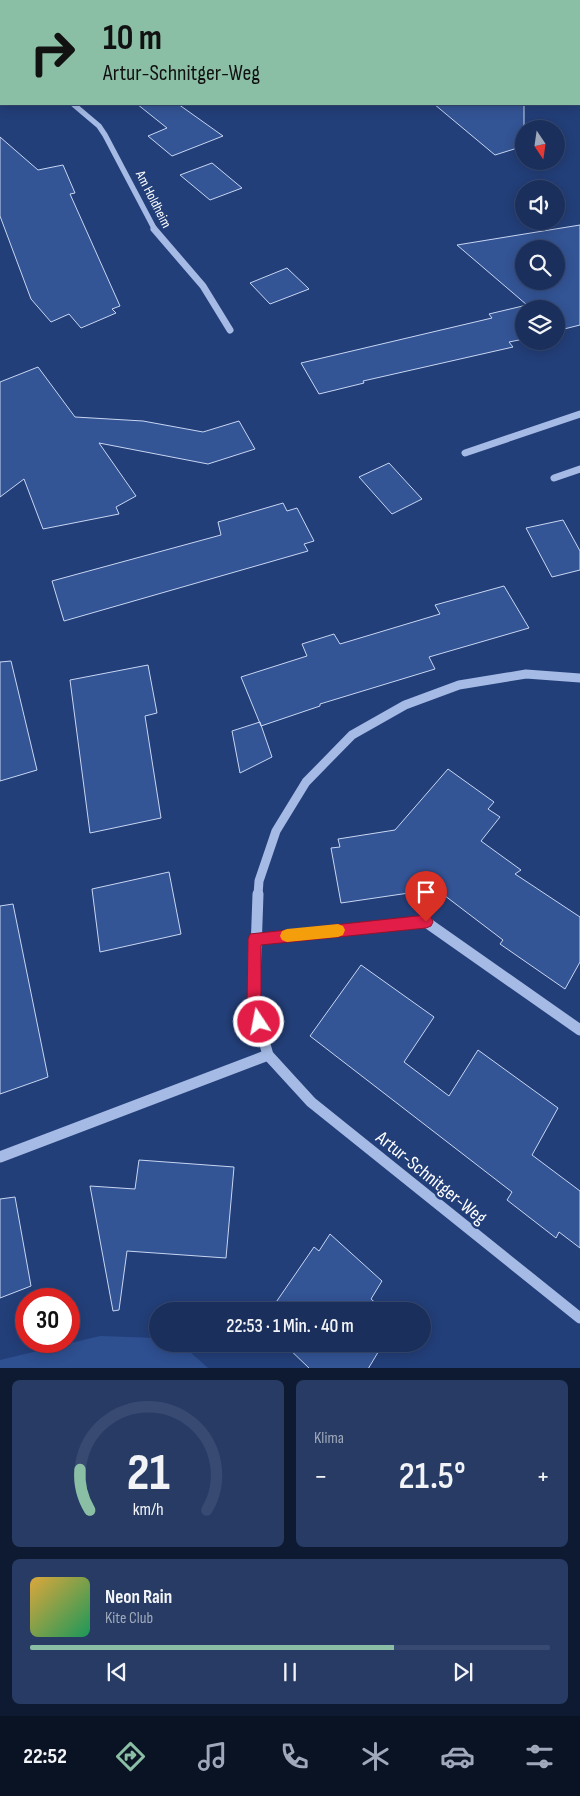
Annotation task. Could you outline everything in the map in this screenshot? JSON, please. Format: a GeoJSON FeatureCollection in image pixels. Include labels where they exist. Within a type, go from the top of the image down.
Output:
{"type":"FeatureCollection","features":[{"type":"Feature","properties":{"kind":"street","name":"Am Holdheim"},"geometry":{"type":"LineString","coordinates":[[74,105],[99,126],[105,134],[157,234],[203,286],[230,330]]}},
{"type":"Feature","properties":{"kind":"street"},"geometry":{"type":"LineString","coordinates":[[465,453],[580,414]]}},
{"type":"Feature","properties":{"kind":"street"},"geometry":{"type":"LineString","coordinates":[[554,478],[580,469]]}},
{"type":"Feature","properties":{"kind":"street","name":"Artur-Schnitger-Weg"},"geometry":{"type":"LineString","coordinates":[[580,678],[526,674],[459,685],[405,705],[352,735],[306,782],[276,831],[259,881],[255,939],[254,1006],[268,1055],[311,1102],[580,1318]]}},
{"type":"Feature","properties":{"kind":"street"},"geometry":{"type":"LineString","coordinates":[[255,939],[426,922],[580,1030]]}},
{"type":"Feature","properties":{"kind":"street"},"geometry":{"type":"LineString","coordinates":[[0,1157],[268,1055]]}},
{"type":"Feature","properties":{"kind":"shaded area"},"geometry":{"type":"Polygon","coordinates":[[[100,1336],[149,1338],[149,1352],[190,1352],[208,1368],[0,1368],[0,1360],[29,1353],[80,1353],[80,1341],[100,1336]]]}},
{"type":"Feature","properties":{"kind":"building"},"geometry":{"type":"Polygon","coordinates":[[[138,105],[179,105],[223,136],[172,156],[148,136],[167,128],[138,105]]]}},
{"type":"Feature","properties":{"kind":"building"},"geometry":{"type":"Polygon","coordinates":[[[435,105],[524,105],[524,120],[515,120],[515,149],[495,155],[435,105]]]}},
{"type":"Feature","properties":{"kind":"building"},"geometry":{"type":"Polygon","coordinates":[[[0,137],[38,170],[63,165],[75,193],[70,194],[120,306],[112,309],[116,313],[81,328],[69,314],[51,322],[31,299],[0,216],[0,137]]]}},
{"type":"Feature","properties":{"kind":"building"},"geometry":{"type":"Polygon","coordinates":[[[212,163],[242,188],[210,200],[180,175],[212,163]]]}},
{"type":"Feature","properties":{"kind":"building"},"geometry":{"type":"Polygon","coordinates":[[[580,225],[580,325],[565,329],[565,300],[521,300],[457,245],[549,230],[565,230],[565,227],[580,225]]]}},
{"type":"Feature","properties":{"kind":"building"},"geometry":{"type":"Polygon","coordinates":[[[287,268],[309,289],[270,304],[250,283],[287,268]]]}},
{"type":"Feature","properties":{"kind":"building"},"geometry":{"type":"Polygon","coordinates":[[[515,308],[515,341],[509,342],[513,347],[363,381],[364,383],[319,394],[301,363],[492,318],[489,314],[515,308]]]}},
{"type":"Feature","properties":{"kind":"building"},"geometry":{"type":"Polygon","coordinates":[[[38,367],[75,417],[143,421],[203,432],[239,421],[255,449],[208,464],[99,443],[136,496],[116,507],[119,514],[43,529],[24,479],[0,497],[0,382],[38,367]]]}},
{"type":"Feature","properties":{"kind":"building"},"geometry":{"type":"Polygon","coordinates":[[[389,463],[422,499],[392,514],[359,477],[389,463]]]}},
{"type":"Feature","properties":{"kind":"building"},"geometry":{"type":"Polygon","coordinates":[[[283,503],[287,511],[297,508],[314,541],[304,544],[308,551],[64,621],[52,581],[221,535],[218,522],[283,503]]]}},
{"type":"Feature","properties":{"kind":"building"},"geometry":{"type":"Polygon","coordinates":[[[563,520],[580,551],[580,570],[552,577],[526,528],[563,520]]]}},
{"type":"Feature","properties":{"kind":"building"},"geometry":{"type":"Polygon","coordinates":[[[504,586],[529,628],[429,657],[435,669],[320,704],[320,706],[261,726],[241,677],[307,656],[302,644],[334,634],[340,644],[440,614],[435,605],[504,586]]]}},
{"type":"Feature","properties":{"kind":"building"},"geometry":{"type":"Polygon","coordinates":[[[11,661],[37,770],[0,781],[0,662],[11,661]]]}},
{"type":"Feature","properties":{"kind":"building"},"geometry":{"type":"Polygon","coordinates":[[[148,665],[157,713],[145,716],[161,818],[90,833],[70,680],[148,665]]]}},
{"type":"Feature","properties":{"kind":"building"},"geometry":{"type":"Polygon","coordinates":[[[260,722],[272,757],[240,773],[232,731],[260,722]]]}},
{"type":"Feature","properties":{"kind":"building"},"geometry":{"type":"Polygon","coordinates":[[[448,769],[494,802],[488,809],[500,817],[481,841],[521,870],[515,874],[580,917],[580,962],[565,989],[500,944],[503,940],[436,889],[341,903],[331,848],[340,847],[338,839],[395,830],[448,769]]]}},
{"type":"Feature","properties":{"kind":"building"},"geometry":{"type":"Polygon","coordinates":[[[169,872],[181,934],[100,952],[92,889],[169,872]]]}},
{"type":"Feature","properties":{"kind":"building"},"geometry":{"type":"Polygon","coordinates":[[[13,904],[48,1077],[0,1094],[0,906],[13,904]]]}},
{"type":"Feature","properties":{"kind":"building"},"geometry":{"type":"Polygon","coordinates":[[[361,965],[434,1017],[404,1062],[449,1096],[478,1050],[558,1108],[532,1155],[580,1191],[580,1248],[559,1232],[556,1238],[507,1200],[512,1192],[310,1036],[361,965]]]}},
{"type":"Feature","properties":{"kind":"building"},"geometry":{"type":"Polygon","coordinates":[[[139,1160],[234,1167],[226,1258],[127,1251],[119,1310],[113,1311],[90,1186],[135,1189],[139,1160]]]}},
{"type":"Feature","properties":{"kind":"building"},"geometry":{"type":"Polygon","coordinates":[[[15,1197],[31,1286],[15,1288],[15,1292],[0,1298],[0,1199],[15,1197]]]}},
{"type":"Feature","properties":{"kind":"building"},"geometry":{"type":"Polygon","coordinates":[[[330,1234],[382,1281],[371,1299],[374,1302],[276,1302],[314,1247],[319,1251],[330,1234]]]}},
{"type":"Feature","properties":{"kind":"building"},"geometry":{"type":"Polygon","coordinates":[[[292,1352],[378,1352],[369,1368],[309,1368],[292,1352]]]}},
{"type":"Feature","properties":{"kind":"slow traffic"},"geometry":{"type":"LineString","coordinates":[[287,936],[338,930]]}},
{"type":"Feature","properties":{"kind":"route"},"geometry":{"type":"LineString","coordinates":[[259,1022],[254,1006],[255,939],[426,922]]}}]}
